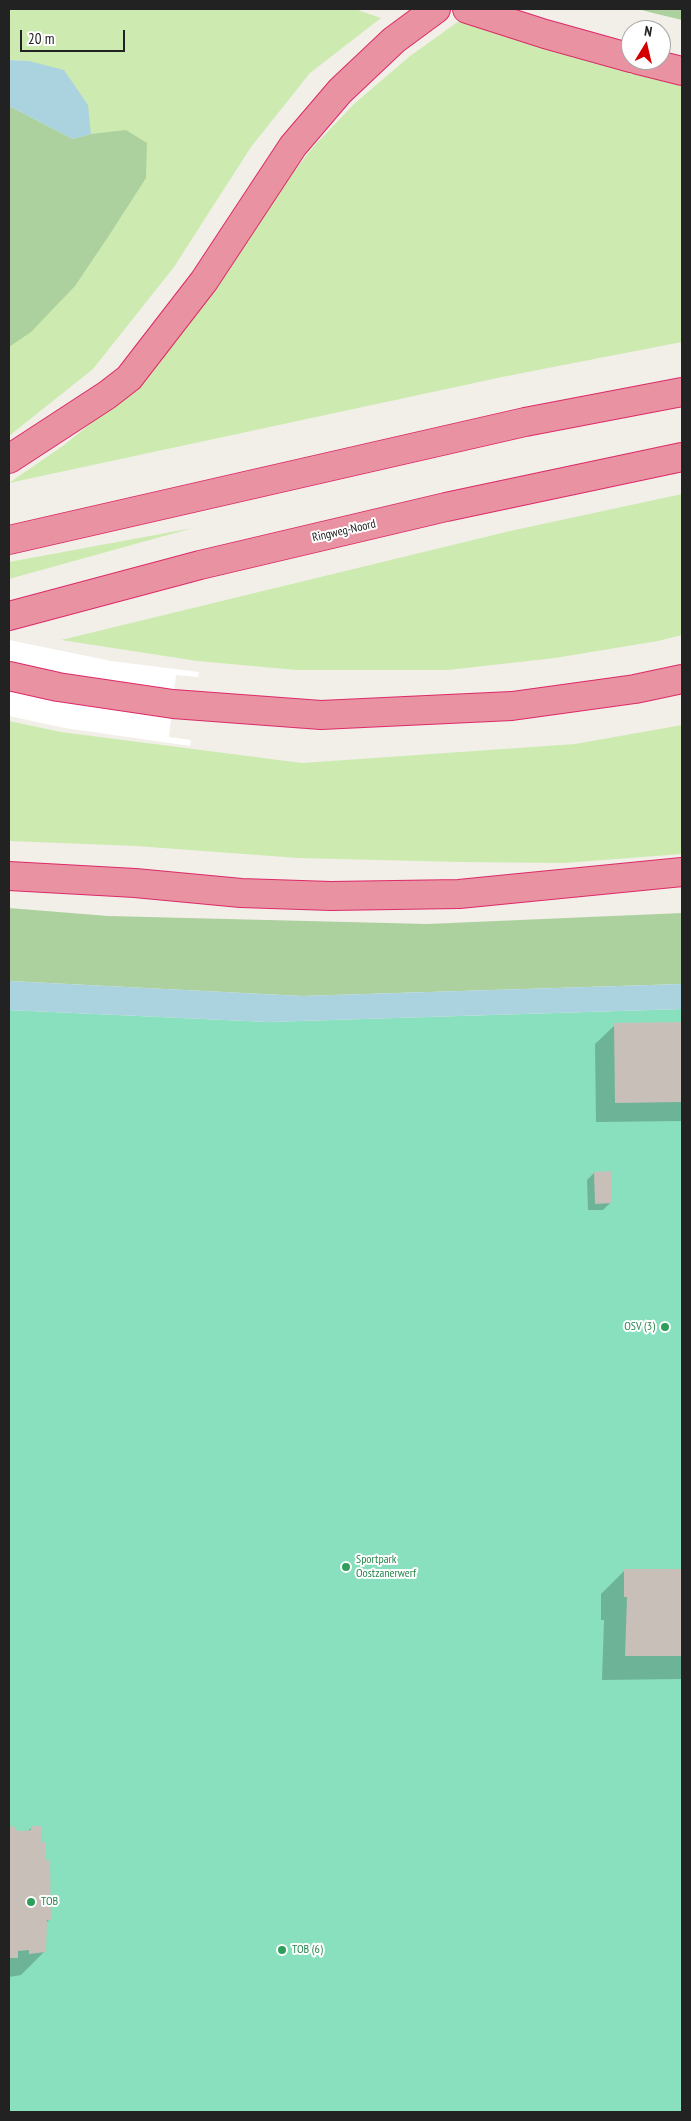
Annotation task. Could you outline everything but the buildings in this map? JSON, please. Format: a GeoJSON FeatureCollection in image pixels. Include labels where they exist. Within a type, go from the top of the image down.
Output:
{"type":"FeatureCollection","features":[{"type":"Feature","properties":{"kind":"highway"},"geometry":{"type":"LineString","coordinates":[[9,459],[107,395],[129,378],[204,281],[293,146],[347,85],[394,40],[436,9]]}},
{"type":"Feature","properties":{"kind":"highway"},"geometry":{"type":"LineString","coordinates":[[467,9],[545,34],[621,55]]}},
{"type":"Feature","properties":{"kind":"highway"},"geometry":{"type":"LineString","coordinates":[[9,540],[525,422],[682,392]]}},
{"type":"Feature","properties":{"kind":"highway","name":"Ringweg-Noord"},"geometry":{"type":"LineString","coordinates":[[9,616],[200,565],[446,507],[682,457]]}},
{"type":"Feature","properties":{"kind":"highway"},"geometry":{"type":"LineString","coordinates":[[9,676],[58,687],[173,704],[331,715],[512,706],[635,689],[682,679]]}},
{"type":"Feature","properties":{"kind":"highway"},"geometry":{"type":"LineString","coordinates":[[9,876],[135,883],[241,893],[331,896],[459,894],[682,872]]}},
{"type":"Feature","properties":{"kind":"green space"},"geometry":{"type":"Polygon","coordinates":[[[9,9],[355,9],[381,18],[310,73],[251,147],[174,267],[93,369],[9,436],[9,106],[73,139],[91,133],[29,61],[9,60],[9,9]]]}},
{"type":"Feature","properties":{"kind":"green space"},"geometry":{"type":"Polygon","coordinates":[[[638,9],[682,9],[682,20],[653,13],[638,9]]]}},
{"type":"Feature","properties":{"kind":"green space"},"geometry":{"type":"Polygon","coordinates":[[[459,21],[550,48],[621,65],[621,70],[641,70],[682,80],[682,342],[507,376],[9,483],[64,445],[111,407],[313,147],[354,104],[410,56],[459,21]]]}},
{"type":"Feature","properties":{"kind":"green space"},"geometry":{"type":"Polygon","coordinates":[[[9,106],[73,139],[91,134],[126,130],[147,143],[146,178],[75,286],[31,332],[9,347],[9,106]]]}},
{"type":"Feature","properties":{"kind":"green space"},"geometry":{"type":"Polygon","coordinates":[[[682,494],[682,635],[658,641],[555,658],[448,670],[296,670],[197,661],[61,640],[510,531],[682,494]]]}},
{"type":"Feature","properties":{"kind":"green space"},"geometry":{"type":"Polygon","coordinates":[[[193,528],[9,579],[9,562],[193,528]]]}},
{"type":"Feature","properties":{"kind":"green space"},"geometry":{"type":"Polygon","coordinates":[[[9,721],[61,732],[302,763],[575,744],[682,725],[682,854],[564,863],[459,862],[298,858],[136,846],[9,841],[9,721]]]}},
{"type":"Feature","properties":{"kind":"green space"},"geometry":{"type":"Polygon","coordinates":[[[9,908],[108,916],[427,924],[682,913],[682,984],[302,996],[9,981],[9,908]]]}},
{"type":"Feature","properties":{"kind":"green space","name":"Sportpark Oostzanerwerf"},"geometry":{"type":"Polygon","coordinates":[[[682,1009],[682,2112],[9,2112],[9,1010],[268,1022],[682,1009]]]}},
{"type":"Feature","properties":{"kind":"water"},"geometry":{"type":"Polygon","coordinates":[[[9,60],[29,61],[64,70],[88,105],[91,134],[73,139],[9,106],[9,60]]]}},
{"type":"Feature","properties":{"kind":"water"},"geometry":{"type":"Polygon","coordinates":[[[9,981],[302,996],[682,984],[682,1009],[268,1022],[9,1010],[9,981]]]}},
{"type":"Feature","properties":{"kind":"pier"},"geometry":{"type":"Polygon","coordinates":[[[9,640],[111,661],[199,672],[198,677],[176,675],[169,737],[191,740],[190,746],[65,728],[9,716],[9,640]]]}},
{"type":"Feature","properties":{"kind":"place","name":"OSV (3)"},"geometry":{"type":"Point","coordinates":[665,1327]}},
{"type":"Feature","properties":{"kind":"place","name":"Sportpark Oostzanerwerf"},"geometry":{"type":"Point","coordinates":[346,1567]}},
{"type":"Feature","properties":{"kind":"place","name":"TOB"},"geometry":{"type":"Point","coordinates":[31,1902]}},
{"type":"Feature","properties":{"kind":"place","name":"TOB (6)"},"geometry":{"type":"Point","coordinates":[282,1950]}}]}
